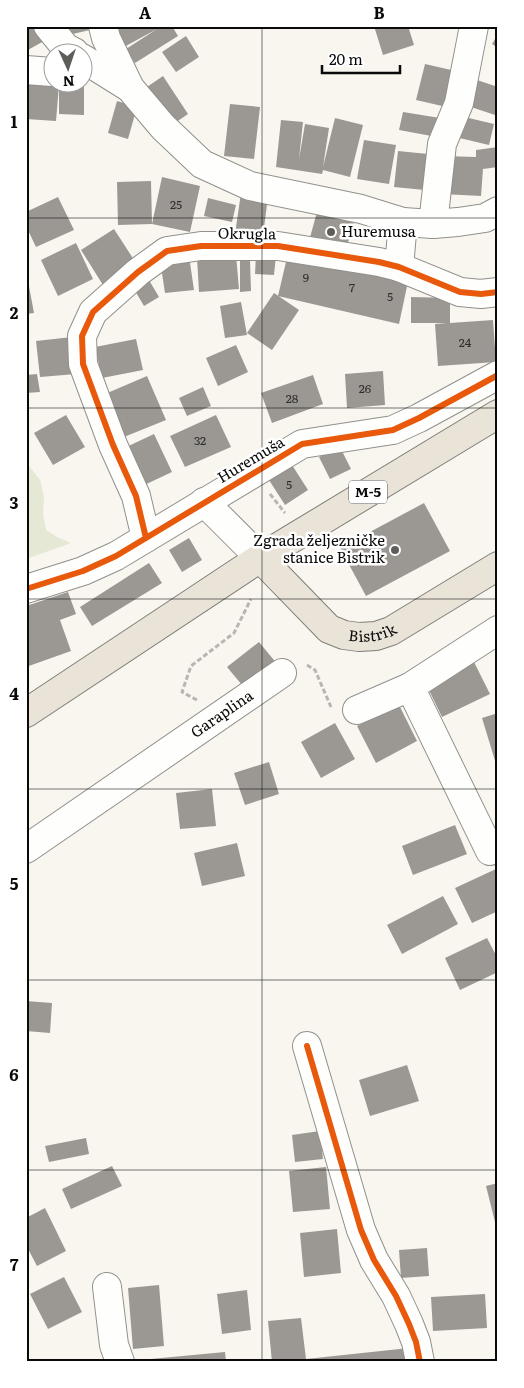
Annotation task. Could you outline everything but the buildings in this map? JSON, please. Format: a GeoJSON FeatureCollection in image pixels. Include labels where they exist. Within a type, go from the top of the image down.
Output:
{"type":"FeatureCollection","features":[{"type":"Feature","properties":{"kind":"main road","name":"M-5"},"geometry":{"type":"LineString","coordinates":[[26,713],[301,532],[498,414]]}},
{"type":"Feature","properties":{"kind":"main road","name":"Bistrik"},"geometry":{"type":"LineString","coordinates":[[260,558],[329,629],[344,635],[359,637],[376,636],[391,631],[498,566]]}},
{"type":"Feature","properties":{"kind":"street"},"geometry":{"type":"LineString","coordinates":[[48,26],[61,42]]}},
{"type":"Feature","properties":{"kind":"street"},"geometry":{"type":"LineString","coordinates":[[103,26],[106,38],[130,88],[163,127],[202,164],[250,186],[361,209],[403,222],[432,224],[485,218],[498,211]]}},
{"type":"Feature","properties":{"kind":"street"},"geometry":{"type":"LineString","coordinates":[[432,224],[442,144],[459,102],[474,26]]}},
{"type":"Feature","properties":{"kind":"street"},"geometry":{"type":"LineString","coordinates":[[92,64],[130,88]]}},
{"type":"Feature","properties":{"kind":"street"},"geometry":{"type":"LineString","coordinates":[[26,70],[42,71]]}},
{"type":"Feature","properties":{"kind":"street"},"geometry":{"type":"LineString","coordinates":[[92,77],[130,88]]}},
{"type":"Feature","properties":{"kind":"street"},"geometry":{"type":"LineString","coordinates":[[403,222],[399,267],[460,292],[481,294],[498,292]]}},
{"type":"Feature","properties":{"kind":"street","name":"Okrugla"},"geometry":{"type":"LineString","coordinates":[[146,538],[136,496],[113,445],[83,364],[82,336],[93,312],[109,296],[167,250],[201,246],[278,246],[380,262],[399,267]]}},
{"type":"Feature","properties":{"kind":"street","name":"Huremuša"},"geometry":{"type":"LineString","coordinates":[[26,589],[83,570],[116,556],[302,444],[393,430],[498,375]]}},
{"type":"Feature","properties":{"kind":"street"},"geometry":{"type":"LineString","coordinates":[[204,502],[260,558]]}},
{"type":"Feature","properties":{"kind":"street"},"geometry":{"type":"LineString","coordinates":[[357,710],[410,687],[498,630]]}},
{"type":"Feature","properties":{"kind":"street","name":"Garaplina"},"geometry":{"type":"LineString","coordinates":[[26,849],[282,673]]}},
{"type":"Feature","properties":{"kind":"street"},"geometry":{"type":"LineString","coordinates":[[410,687],[490,851]]}},
{"type":"Feature","properties":{"kind":"street"},"geometry":{"type":"LineString","coordinates":[[307,1046],[361,1230],[374,1260],[396,1296],[410,1324],[420,1362]]}},
{"type":"Feature","properties":{"kind":"street"},"geometry":{"type":"LineString","coordinates":[[107,1287],[114,1345],[120,1362]]}},
{"type":"Feature","properties":{"kind":"path"},"geometry":{"type":"LineString","coordinates":[[252,474],[301,532]]}},
{"type":"Feature","properties":{"kind":"path"},"geometry":{"type":"LineString","coordinates":[[227,711],[204,704],[182,692],[191,666],[234,633],[251,599]]}},
{"type":"Feature","properties":{"kind":"path"},"geometry":{"type":"LineString","coordinates":[[282,673],[304,664],[315,670],[332,710],[343,715],[357,710]]}},
{"type":"Feature","properties":{"kind":"green space"},"geometry":{"type":"Polygon","coordinates":[[[26,462],[40,480],[44,497],[43,514],[46,530],[71,543],[26,559],[26,462]]]}},
{"type":"Feature","properties":{"kind":"cycle path"},"geometry":{"type":"LineString","coordinates":[[146,538],[136,496],[113,445],[83,364],[82,336],[93,312],[138,272],[167,251],[201,246],[278,246],[379,262],[399,267],[460,292],[481,294],[498,292]]}},
{"type":"Feature","properties":{"kind":"cycle path"},"geometry":{"type":"LineString","coordinates":[[26,589],[83,571],[116,556],[302,444],[393,430],[498,375]]}},
{"type":"Feature","properties":{"kind":"cycle path"},"geometry":{"type":"LineString","coordinates":[[307,1046],[361,1230],[374,1260],[396,1296],[409,1324],[416,1342],[420,1362]]}},
{"type":"Feature","properties":{"kind":"place","name":"Huremusa"},"geometry":{"type":"Point","coordinates":[331,232]}},
{"type":"Feature","properties":{"kind":"place","name":"Zgrada željezničke stanice Bistrik"},"geometry":{"type":"Point","coordinates":[395,550]}}]}
